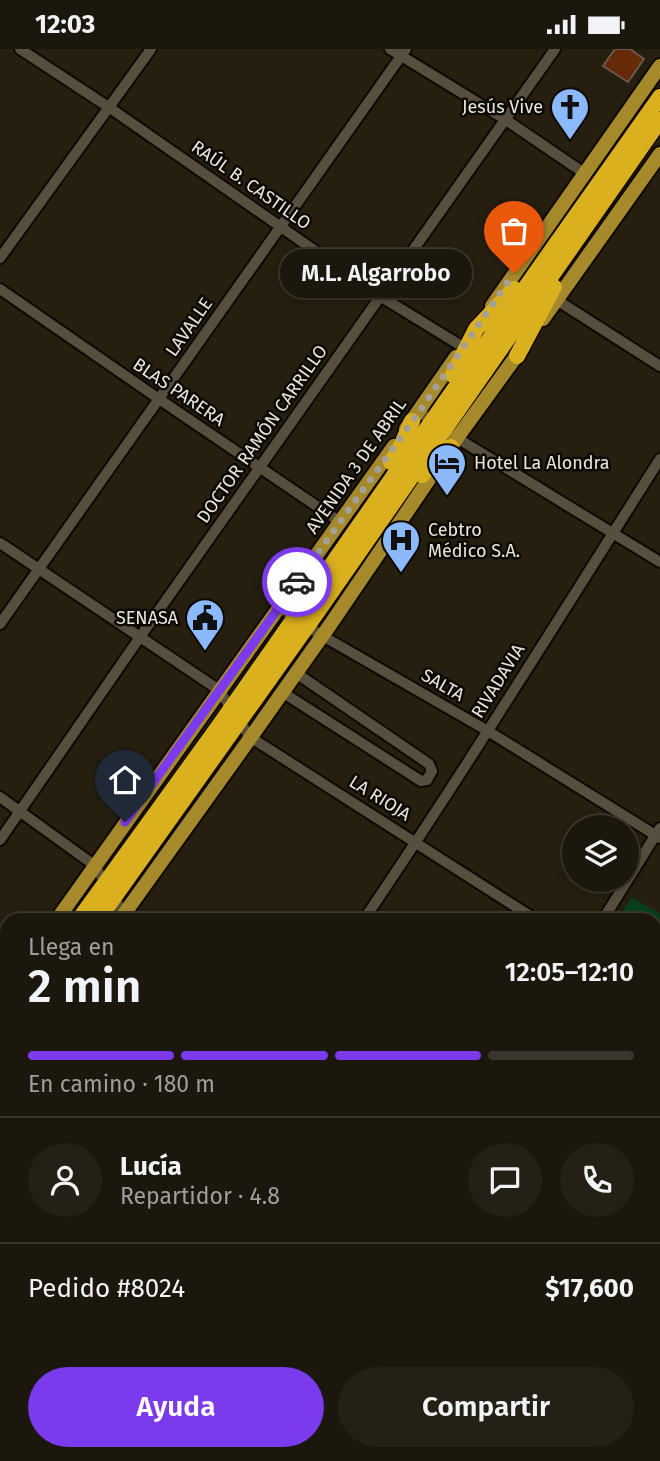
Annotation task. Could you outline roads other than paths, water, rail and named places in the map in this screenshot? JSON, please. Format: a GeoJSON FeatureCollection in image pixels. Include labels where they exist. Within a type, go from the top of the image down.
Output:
{"type":"FeatureCollection","features":[{"type":"Feature","properties":{"kind":"highway"},"geometry":{"type":"LineString","coordinates":[[517,356],[535,287],[658,108]]}},
{"type":"Feature","properties":{"kind":"highway"},"geometry":{"type":"LineString","coordinates":[[86,913],[110,888],[337,569],[388,520],[427,468],[434,426],[476,329],[510,293],[535,287],[608,182]]}},
{"type":"Feature","properties":{"kind":"highway","name":"AVENIDA 3 DE ABRIL"},"geometry":{"type":"LineString","coordinates":[[434,426],[535,287]]}},
{"type":"Feature","properties":{"kind":"highway"},"geometry":{"type":"LineString","coordinates":[[337,569],[367,499],[399,451],[434,426]]}},
{"type":"Feature","properties":{"kind":"highway"},"geometry":{"type":"LineString","coordinates":[[100,913],[110,888]]}},
{"type":"Feature","properties":{"kind":"main road","name":"AVENIDA 3 DE ABRIL"},"geometry":{"type":"LineString","coordinates":[[535,287],[584,173],[660,66]]}},
{"type":"Feature","properties":{"kind":"main road","name":"AVENIDA 3 DE ABRIL"},"geometry":{"type":"LineString","coordinates":[[535,287],[660,154]]}},
{"type":"Feature","properties":{"kind":"main road","name":"AVENIDA 3 DE ABRIL"},"geometry":{"type":"LineString","coordinates":[[129,913],[321,635],[434,426],[463,347],[476,329]]}},
{"type":"Feature","properties":{"kind":"main road","name":"AVENIDA 3 DE ABRIL"},"geometry":{"type":"LineString","coordinates":[[61,913],[340,522],[434,426],[517,356]]}},
{"type":"Feature","properties":{"kind":"street","name":"RAÚL B. CASTILLO"},"geometry":{"type":"LineString","coordinates":[[20,49],[110,108],[380,296],[463,347]]}},
{"type":"Feature","properties":{"kind":"street"},"geometry":{"type":"LineString","coordinates":[[0,258],[151,49]]}},
{"type":"Feature","properties":{"kind":"street"},"geometry":{"type":"LineString","coordinates":[[390,49],[404,53],[584,173]]}},
{"type":"Feature","properties":{"kind":"street","name":"DOCTOR RAMÓN CARRILLO"},"geometry":{"type":"LineString","coordinates":[[0,840],[555,49]]}},
{"type":"Feature","properties":{"kind":"street","name":"LAVALLE"},"geometry":{"type":"LineString","coordinates":[[0,624],[404,53]]}},
{"type":"Feature","properties":{"kind":"street"},"geometry":{"type":"LineString","coordinates":[[639,96],[658,108]]}},
{"type":"Feature","properties":{"kind":"street"},"geometry":{"type":"LineString","coordinates":[[535,287],[660,366]]}},
{"type":"Feature","properties":{"kind":"street","name":"BLAS PARERA"},"geometry":{"type":"LineString","coordinates":[[0,289],[340,522]]}},
{"type":"Feature","properties":{"kind":"street"},"geometry":{"type":"LineString","coordinates":[[434,426],[660,562]]}},
{"type":"Feature","properties":{"kind":"street","name":"RIVADAVIA"},"geometry":{"type":"LineString","coordinates":[[368,913],[488,731],[660,459]]}},
{"type":"Feature","properties":{"kind":"street","name":"LA RIOJA"},"geometry":{"type":"LineString","coordinates":[[0,543],[219,690],[250,737],[526,913]]}},
{"type":"Feature","properties":{"kind":"street","name":"SALTA"},"geometry":{"type":"LineString","coordinates":[[279,607],[321,635],[488,731],[658,834]]}},
{"type":"Feature","properties":{"kind":"street"},"geometry":{"type":"LineString","coordinates":[[282,692],[421,781],[427,780],[432,771],[429,764],[296,673]]}},
{"type":"Feature","properties":{"kind":"street"},"geometry":{"type":"LineString","coordinates":[[0,797],[94,865],[110,888],[122,913]]}},
{"type":"Feature","properties":{"kind":"street"},"geometry":{"type":"LineString","coordinates":[[608,913],[658,834]]}},
{"type":"Feature","properties":{"kind":"place","name":"Jesús Vive"},"geometry":{"type":"Point","coordinates":[570,141]}},
{"type":"Feature","properties":{"kind":"place","name":"M.L. Algarrobo"},"geometry":{"type":"Point","coordinates":[514,273]}},
{"type":"Feature","properties":{"kind":"place","name":"Hotel La Alondra"},"geometry":{"type":"Point","coordinates":[447,497]}},
{"type":"Feature","properties":{"kind":"place","name":"Cebtro Médico S.A."},"geometry":{"type":"Point","coordinates":[401,574]}},
{"type":"Feature","properties":{"kind":"place","name":"SENASA"},"geometry":{"type":"Point","coordinates":[205,652]}}]}
